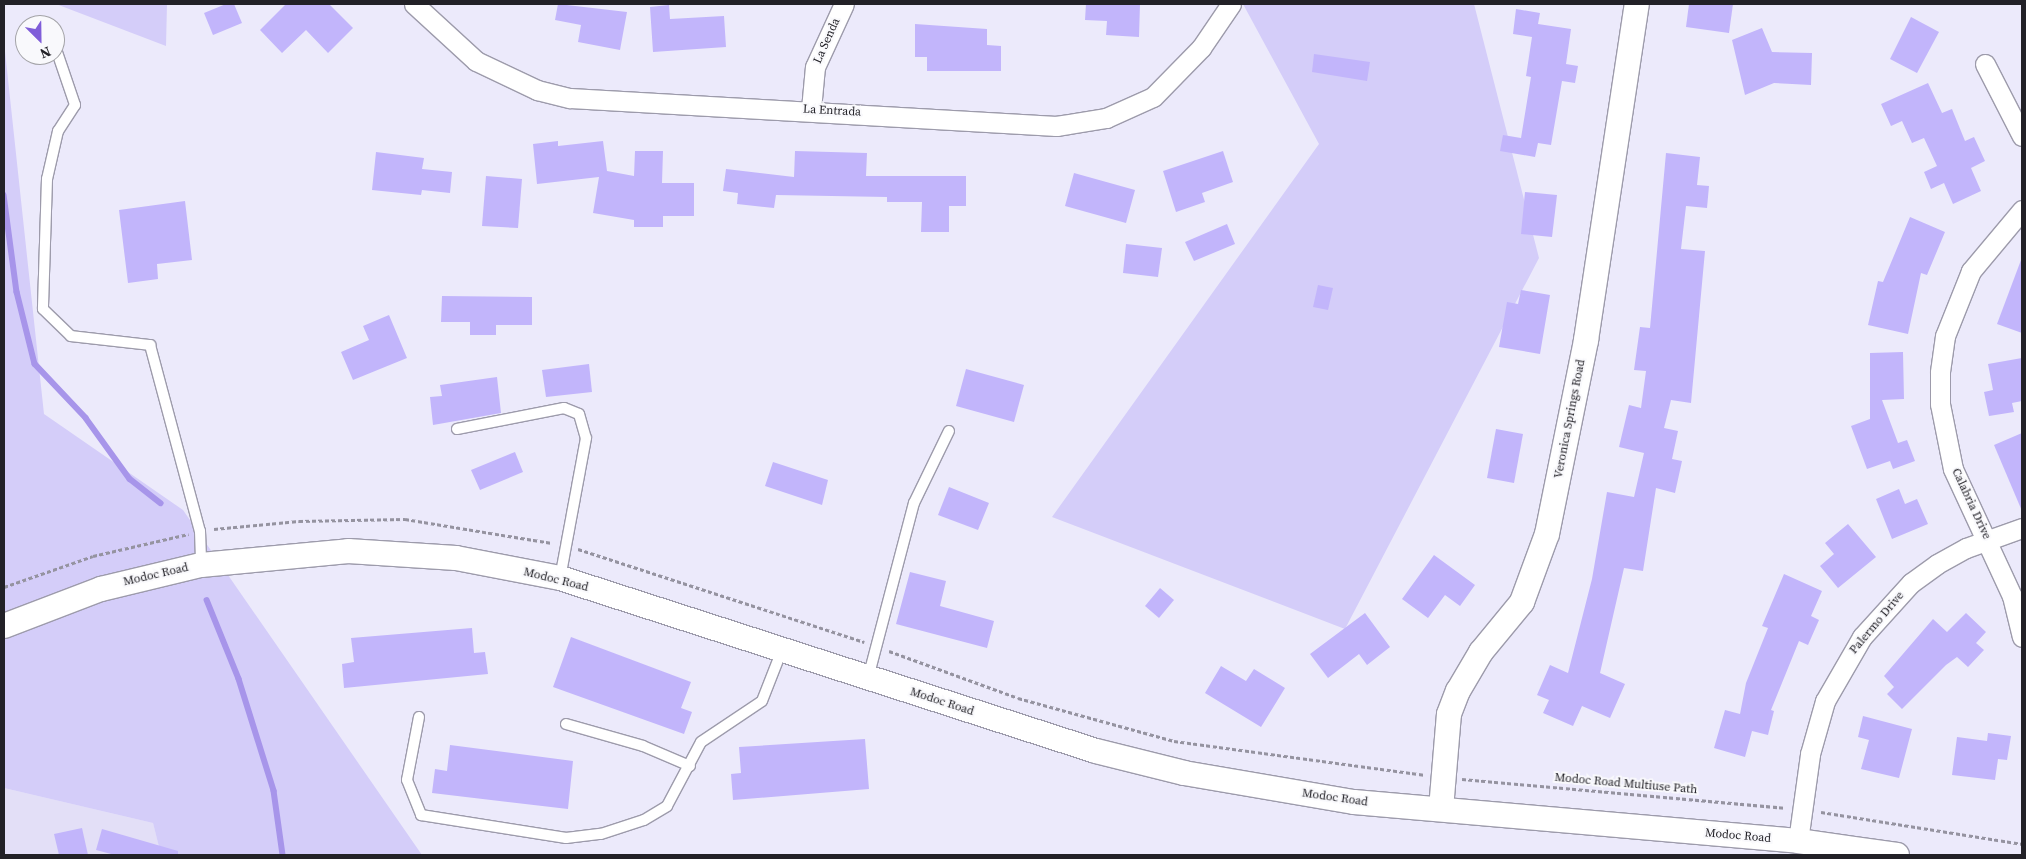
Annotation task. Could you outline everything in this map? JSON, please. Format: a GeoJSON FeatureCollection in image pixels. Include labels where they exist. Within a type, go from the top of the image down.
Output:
{"type":"FeatureCollection","features":[{"type":"Feature","properties":{"kind":"street","name":"La Entrada"},"geometry":{"type":"LineString","coordinates":[[414,4],[476,61],[537,90],[600,101],[812,109],[1056,126],[1106,118],[1153,97],[1188,63],[1231,4]]}},
{"type":"Feature","properties":{"kind":"street","name":"La Senda"},"geometry":{"type":"LineString","coordinates":[[812,109],[815,68],[844,4]]}},
{"type":"Feature","properties":{"kind":"street","name":"Veronica Springs Road"},"geometry":{"type":"LineString","coordinates":[[1441,809],[1450,714],[1458,691],[1481,652],[1522,602],[1547,534],[1586,340],[1631,5]]}},
{"type":"Feature","properties":{"kind":"street"},"geometry":{"type":"LineString","coordinates":[[1985,64],[2022,136]]}},
{"type":"Feature","properties":{"kind":"street","name":"Calabria Drive"},"geometry":{"type":"LineString","coordinates":[[2022,210],[1985,250],[1964,286],[1945,336],[1940,373],[1940,404],[1953,469],[1989,542],[2022,637]]}},
{"type":"Feature","properties":{"kind":"street","name":"Palermo Drive"},"geometry":{"type":"LineString","coordinates":[[1798,841],[1810,754],[1825,701],[1844,663],[1911,583],[1966,548],[1989,542],[2022,528]]}},
{"type":"Feature","properties":{"kind":"street","name":"Modoc Road"},"geometry":{"type":"LineString","coordinates":[[4,626],[101,589],[201,565],[269,555],[392,553],[456,558],[560,578],[1096,750],[1184,773],[1330,799],[1798,841],[1897,855]]}},
{"type":"Feature","properties":{"kind":"lane"},"geometry":{"type":"LineString","coordinates":[[61,65],[75,105],[58,131],[47,179],[43,309],[70,336],[132,339],[150,345],[200,531],[201,565]]}},
{"type":"Feature","properties":{"kind":"lane"},"geometry":{"type":"LineString","coordinates":[[457,429],[564,408],[579,414],[586,438],[560,578]]}},
{"type":"Feature","properties":{"kind":"lane"},"geometry":{"type":"LineString","coordinates":[[868,678],[914,503],[949,431]]}},
{"type":"Feature","properties":{"kind":"lane"},"geometry":{"type":"LineString","coordinates":[[419,718],[407,780],[421,815],[442,821],[566,838],[601,834],[667,806],[690,766],[701,742],[762,702],[782,650]]}},
{"type":"Feature","properties":{"kind":"lane"},"geometry":{"type":"LineString","coordinates":[[566,724],[643,746],[690,766]]}},
{"type":"Feature","properties":{"kind":"path","name":"Modoc Road Multiuse Path"},"geometry":{"type":"LineString","coordinates":[[1460,779],[1790,808]]}},
{"type":"Feature","properties":{"kind":"path"},"geometry":{"type":"LineString","coordinates":[[1814,811],[2022,844]]}},
{"type":"Feature","properties":{"kind":"shaded area"},"geometry":{"type":"Polygon","coordinates":[[[56,4],[167,4],[166,46],[56,4]]]}},
{"type":"Feature","properties":{"kind":"shaded area"},"geometry":{"type":"Polygon","coordinates":[[[1243,4],[1474,4],[1539,258],[1345,629],[1052,517],[1319,144],[1243,4]]]}},
{"type":"Feature","properties":{"kind":"shaded area"},"geometry":{"type":"Polygon","coordinates":[[[4,42],[44,414],[183,510],[422,855],[161,855],[153,823],[4,788],[4,42]]]}},
{"type":"Feature","properties":{"kind":"shaded area"},"geometry":{"type":"Polygon","coordinates":[[[4,788],[153,823],[161,855],[4,855],[4,788]]]}},
{"type":"Feature","properties":{"kind":"building"},"geometry":{"type":"Polygon","coordinates":[[[226,4],[234,4],[242,23],[213,35],[204,13],[226,4]]]}},
{"type":"Feature","properties":{"kind":"building"},"geometry":{"type":"Polygon","coordinates":[[[286,4],[329,4],[353,28],[328,53],[306,30],[282,53],[260,30],[286,4]]]}},
{"type":"Feature","properties":{"kind":"building"},"geometry":{"type":"Polygon","coordinates":[[[558,4],[627,12],[620,50],[578,42],[581,25],[555,20],[558,4]]]}},
{"type":"Feature","properties":{"kind":"building"},"geometry":{"type":"Polygon","coordinates":[[[1086,4],[1140,4],[1139,37],[1106,35],[1107,21],[1085,20],[1086,4]]]}},
{"type":"Feature","properties":{"kind":"building"},"geometry":{"type":"Polygon","coordinates":[[[1689,4],[1733,4],[1729,33],[1686,27],[1689,4]]]}},
{"type":"Feature","properties":{"kind":"building"},"geometry":{"type":"Polygon","coordinates":[[[669,5],[670,19],[724,16],[726,47],[653,52],[650,7],[669,5]]]}},
{"type":"Feature","properties":{"kind":"building"},"geometry":{"type":"Polygon","coordinates":[[[1516,9],[1540,13],[1538,24],[1571,29],[1566,64],[1578,66],[1575,83],[1562,81],[1551,145],[1538,143],[1535,157],[1500,151],[1503,135],[1521,138],[1531,77],[1526,76],[1532,37],[1513,34],[1516,9]]]}},
{"type":"Feature","properties":{"kind":"building"},"geometry":{"type":"Polygon","coordinates":[[[1911,17],[1939,32],[1917,73],[1890,59],[1911,17]]]}},
{"type":"Feature","properties":{"kind":"building"},"geometry":{"type":"Polygon","coordinates":[[[915,24],[987,29],[987,45],[1001,46],[1001,71],[927,71],[927,57],[915,57],[915,24]]]}},
{"type":"Feature","properties":{"kind":"building"},"geometry":{"type":"Polygon","coordinates":[[[1762,28],[1772,52],[1812,53],[1811,85],[1774,83],[1745,95],[1732,40],[1762,28]]]}},
{"type":"Feature","properties":{"kind":"building"},"geometry":{"type":"Polygon","coordinates":[[[1314,54],[1370,62],[1367,81],[1312,72],[1314,54]]]}},
{"type":"Feature","properties":{"kind":"building"},"geometry":{"type":"Polygon","coordinates":[[[1928,83],[1942,113],[1952,109],[1965,141],[1974,137],[1985,161],[1971,168],[1981,191],[1953,204],[1944,183],[1931,189],[1924,172],[1937,166],[1924,138],[1912,143],[1902,121],[1891,126],[1881,104],[1928,83]]]}},
{"type":"Feature","properties":{"kind":"building"},"geometry":{"type":"Polygon","coordinates":[[[558,141],[558,146],[603,141],[607,171],[634,176],[635,151],[663,151],[662,183],[694,183],[694,216],[663,216],[663,227],[634,227],[634,220],[593,213],[599,177],[537,184],[533,144],[558,141]]]}},
{"type":"Feature","properties":{"kind":"building"},"geometry":{"type":"Polygon","coordinates":[[[795,151],[867,153],[866,176],[966,176],[966,206],[949,206],[949,232],[921,232],[922,202],[887,202],[887,197],[776,195],[774,208],[737,204],[738,193],[723,191],[726,169],[794,177],[795,151]]]}},
{"type":"Feature","properties":{"kind":"building"},"geometry":{"type":"Polygon","coordinates":[[[1223,151],[1233,182],[1202,193],[1205,202],[1176,212],[1163,171],[1223,151]]]}},
{"type":"Feature","properties":{"kind":"building"},"geometry":{"type":"Polygon","coordinates":[[[376,152],[424,158],[422,169],[452,172],[450,193],[422,190],[421,195],[372,190],[376,152]]]}},
{"type":"Feature","properties":{"kind":"building"},"geometry":{"type":"Polygon","coordinates":[[[1666,153],[1700,157],[1697,185],[1709,186],[1707,208],[1686,206],[1681,249],[1705,251],[1691,403],[1671,400],[1664,428],[1678,431],[1672,459],[1682,461],[1675,493],[1656,488],[1643,571],[1624,568],[1600,673],[1625,684],[1610,718],[1582,706],[1573,726],[1543,713],[1549,700],[1537,695],[1550,665],[1568,673],[1592,579],[1607,492],[1634,497],[1644,453],[1619,447],[1629,405],[1641,408],[1646,371],[1634,370],[1640,327],[1650,328],[1666,153]]]}},
{"type":"Feature","properties":{"kind":"building"},"geometry":{"type":"Polygon","coordinates":[[[1074,173],[1135,190],[1126,223],[1065,206],[1074,173]]]}},
{"type":"Feature","properties":{"kind":"building"},"geometry":{"type":"Polygon","coordinates":[[[486,176],[522,179],[518,228],[482,226],[486,176]]]}},
{"type":"Feature","properties":{"kind":"building"},"geometry":{"type":"Polygon","coordinates":[[[1525,192],[1557,195],[1552,237],[1521,234],[1525,192]]]}},
{"type":"Feature","properties":{"kind":"building"},"geometry":{"type":"Polygon","coordinates":[[[185,201],[192,260],[157,264],[158,279],[128,283],[119,210],[185,201]]]}},
{"type":"Feature","properties":{"kind":"building"},"geometry":{"type":"Polygon","coordinates":[[[1910,217],[1945,232],[1927,275],[1921,273],[1908,334],[1868,325],[1878,281],[1883,282],[1910,217]]]}},
{"type":"Feature","properties":{"kind":"building"},"geometry":{"type":"Polygon","coordinates":[[[1227,224],[1235,244],[1194,261],[1185,242],[1227,224]]]}},
{"type":"Feature","properties":{"kind":"building"},"geometry":{"type":"Polygon","coordinates":[[[1126,244],[1162,248],[1158,277],[1123,273],[1126,244]]]}},
{"type":"Feature","properties":{"kind":"building"},"geometry":{"type":"Polygon","coordinates":[[[2022,260],[2022,333],[1997,324],[2022,260]]]}},
{"type":"Feature","properties":{"kind":"building"},"geometry":{"type":"Polygon","coordinates":[[[1318,285],[1333,288],[1328,310],[1313,307],[1318,285]]]}},
{"type":"Feature","properties":{"kind":"building"},"geometry":{"type":"Polygon","coordinates":[[[1521,290],[1550,295],[1540,354],[1499,347],[1507,302],[1518,304],[1521,290]]]}},
{"type":"Feature","properties":{"kind":"building"},"geometry":{"type":"Polygon","coordinates":[[[442,296],[532,297],[532,325],[496,325],[496,335],[470,335],[470,322],[441,322],[442,296]]]}},
{"type":"Feature","properties":{"kind":"building"},"geometry":{"type":"Polygon","coordinates":[[[389,315],[407,358],[353,380],[341,352],[369,340],[363,326],[389,315]]]}},
{"type":"Feature","properties":{"kind":"building"},"geometry":{"type":"Polygon","coordinates":[[[1903,352],[1904,399],[1882,400],[1898,443],[1907,440],[1915,461],[1893,469],[1890,461],[1867,469],[1851,426],[1870,419],[1870,353],[1903,352]]]}},
{"type":"Feature","properties":{"kind":"building"},"geometry":{"type":"Polygon","coordinates":[[[2022,358],[2022,401],[2012,403],[2014,412],[1989,416],[1984,392],[1993,390],[1988,364],[2022,358]]]}},
{"type":"Feature","properties":{"kind":"building"},"geometry":{"type":"Polygon","coordinates":[[[589,364],[592,392],[546,397],[542,370],[589,364]]]}},
{"type":"Feature","properties":{"kind":"building"},"geometry":{"type":"Polygon","coordinates":[[[966,369],[1024,385],[1014,422],[956,406],[966,369]]]}},
{"type":"Feature","properties":{"kind":"building"},"geometry":{"type":"Polygon","coordinates":[[[497,377],[501,413],[433,425],[430,397],[442,396],[440,385],[497,377]]]}},
{"type":"Feature","properties":{"kind":"building"},"geometry":{"type":"Polygon","coordinates":[[[1496,429],[1523,434],[1514,483],[1487,478],[1496,429]]]}},
{"type":"Feature","properties":{"kind":"building"},"geometry":{"type":"Polygon","coordinates":[[[2022,433],[2022,511],[1994,445],[2022,433]]]}},
{"type":"Feature","properties":{"kind":"building"},"geometry":{"type":"Polygon","coordinates":[[[515,452],[523,472],[480,490],[471,470],[515,452]]]}},
{"type":"Feature","properties":{"kind":"building"},"geometry":{"type":"Polygon","coordinates":[[[773,462],[828,480],[822,505],[765,486],[773,462]]]}},
{"type":"Feature","properties":{"kind":"building"},"geometry":{"type":"Polygon","coordinates":[[[949,487],[989,503],[978,530],[938,515],[949,487]]]}},
{"type":"Feature","properties":{"kind":"building"},"geometry":{"type":"Polygon","coordinates":[[[1899,489],[1905,504],[1917,499],[1928,524],[1892,539],[1876,499],[1899,489]]]}},
{"type":"Feature","properties":{"kind":"building"},"geometry":{"type":"Polygon","coordinates":[[[1848,524],[1876,557],[1838,588],[1820,566],[1834,554],[1825,543],[1848,524]]]}},
{"type":"Feature","properties":{"kind":"building"},"geometry":{"type":"Polygon","coordinates":[[[1434,555],[1475,585],[1460,606],[1445,595],[1428,618],[1402,599],[1434,555]]]}},
{"type":"Feature","properties":{"kind":"building"},"geometry":{"type":"Polygon","coordinates":[[[910,572],[946,581],[940,606],[994,621],[987,648],[896,624],[910,572]]]}},
{"type":"Feature","properties":{"kind":"building"},"geometry":{"type":"Polygon","coordinates":[[[1784,574],[1822,591],[1811,616],[1819,620],[1808,645],[1799,641],[1771,710],[1774,711],[1768,735],[1752,731],[1745,757],[1714,748],[1725,710],[1740,714],[1746,683],[1768,628],[1762,626],[1784,574]]]}},
{"type":"Feature","properties":{"kind":"building"},"geometry":{"type":"Polygon","coordinates":[[[1160,588],[1174,600],[1159,618],[1145,606],[1160,588]]]}},
{"type":"Feature","properties":{"kind":"building"},"geometry":{"type":"Polygon","coordinates":[[[1365,613],[1390,647],[1367,665],[1359,654],[1328,678],[1310,654],[1365,613]]]}},
{"type":"Feature","properties":{"kind":"building"},"geometry":{"type":"Polygon","coordinates":[[[1966,613],[1986,632],[1976,643],[1984,650],[1968,667],[1957,657],[1946,665],[1902,709],[1887,694],[1894,687],[1884,676],[1933,619],[1947,632],[1966,613]]]}},
{"type":"Feature","properties":{"kind":"building"},"geometry":{"type":"Polygon","coordinates":[[[472,628],[474,653],[485,652],[488,674],[344,688],[342,664],[354,662],[351,638],[472,628]]]}},
{"type":"Feature","properties":{"kind":"building"},"geometry":{"type":"Polygon","coordinates":[[[571,637],[691,682],[681,708],[692,712],[684,734],[553,687],[571,637]]]}},
{"type":"Feature","properties":{"kind":"building"},"geometry":{"type":"Polygon","coordinates":[[[1221,666],[1246,681],[1254,669],[1285,688],[1261,727],[1205,693],[1221,666]]]}},
{"type":"Feature","properties":{"kind":"building"},"geometry":{"type":"Polygon","coordinates":[[[1863,716],[1912,729],[1899,778],[1861,769],[1869,740],[1858,737],[1863,716]]]}},
{"type":"Feature","properties":{"kind":"building"},"geometry":{"type":"Polygon","coordinates":[[[1988,733],[2011,736],[2007,760],[1998,759],[1995,780],[1952,775],[1957,737],[1987,741],[1988,733]]]}},
{"type":"Feature","properties":{"kind":"building"},"geometry":{"type":"Polygon","coordinates":[[[865,739],[869,789],[733,800],[731,774],[741,773],[739,747],[865,739]]]}},
{"type":"Feature","properties":{"kind":"building"},"geometry":{"type":"Polygon","coordinates":[[[450,745],[573,761],[568,809],[432,793],[435,769],[447,771],[450,745]]]}},
{"type":"Feature","properties":{"kind":"building"},"geometry":{"type":"Polygon","coordinates":[[[82,828],[88,855],[59,855],[54,834],[82,828]]]}},
{"type":"Feature","properties":{"kind":"building"},"geometry":{"type":"Polygon","coordinates":[[[102,829],[178,851],[178,855],[115,855],[96,850],[102,829]]]}},
{"type":"Feature","properties":{"kind":"waterway"},"geometry":{"type":"LineString","coordinates":[[4,195],[17,292],[35,364],[86,418],[130,479],[161,503]]}},
{"type":"Feature","properties":{"kind":"waterway"},"geometry":{"type":"LineString","coordinates":[[207,600],[239,679],[274,791],[283,855]]}}]}
